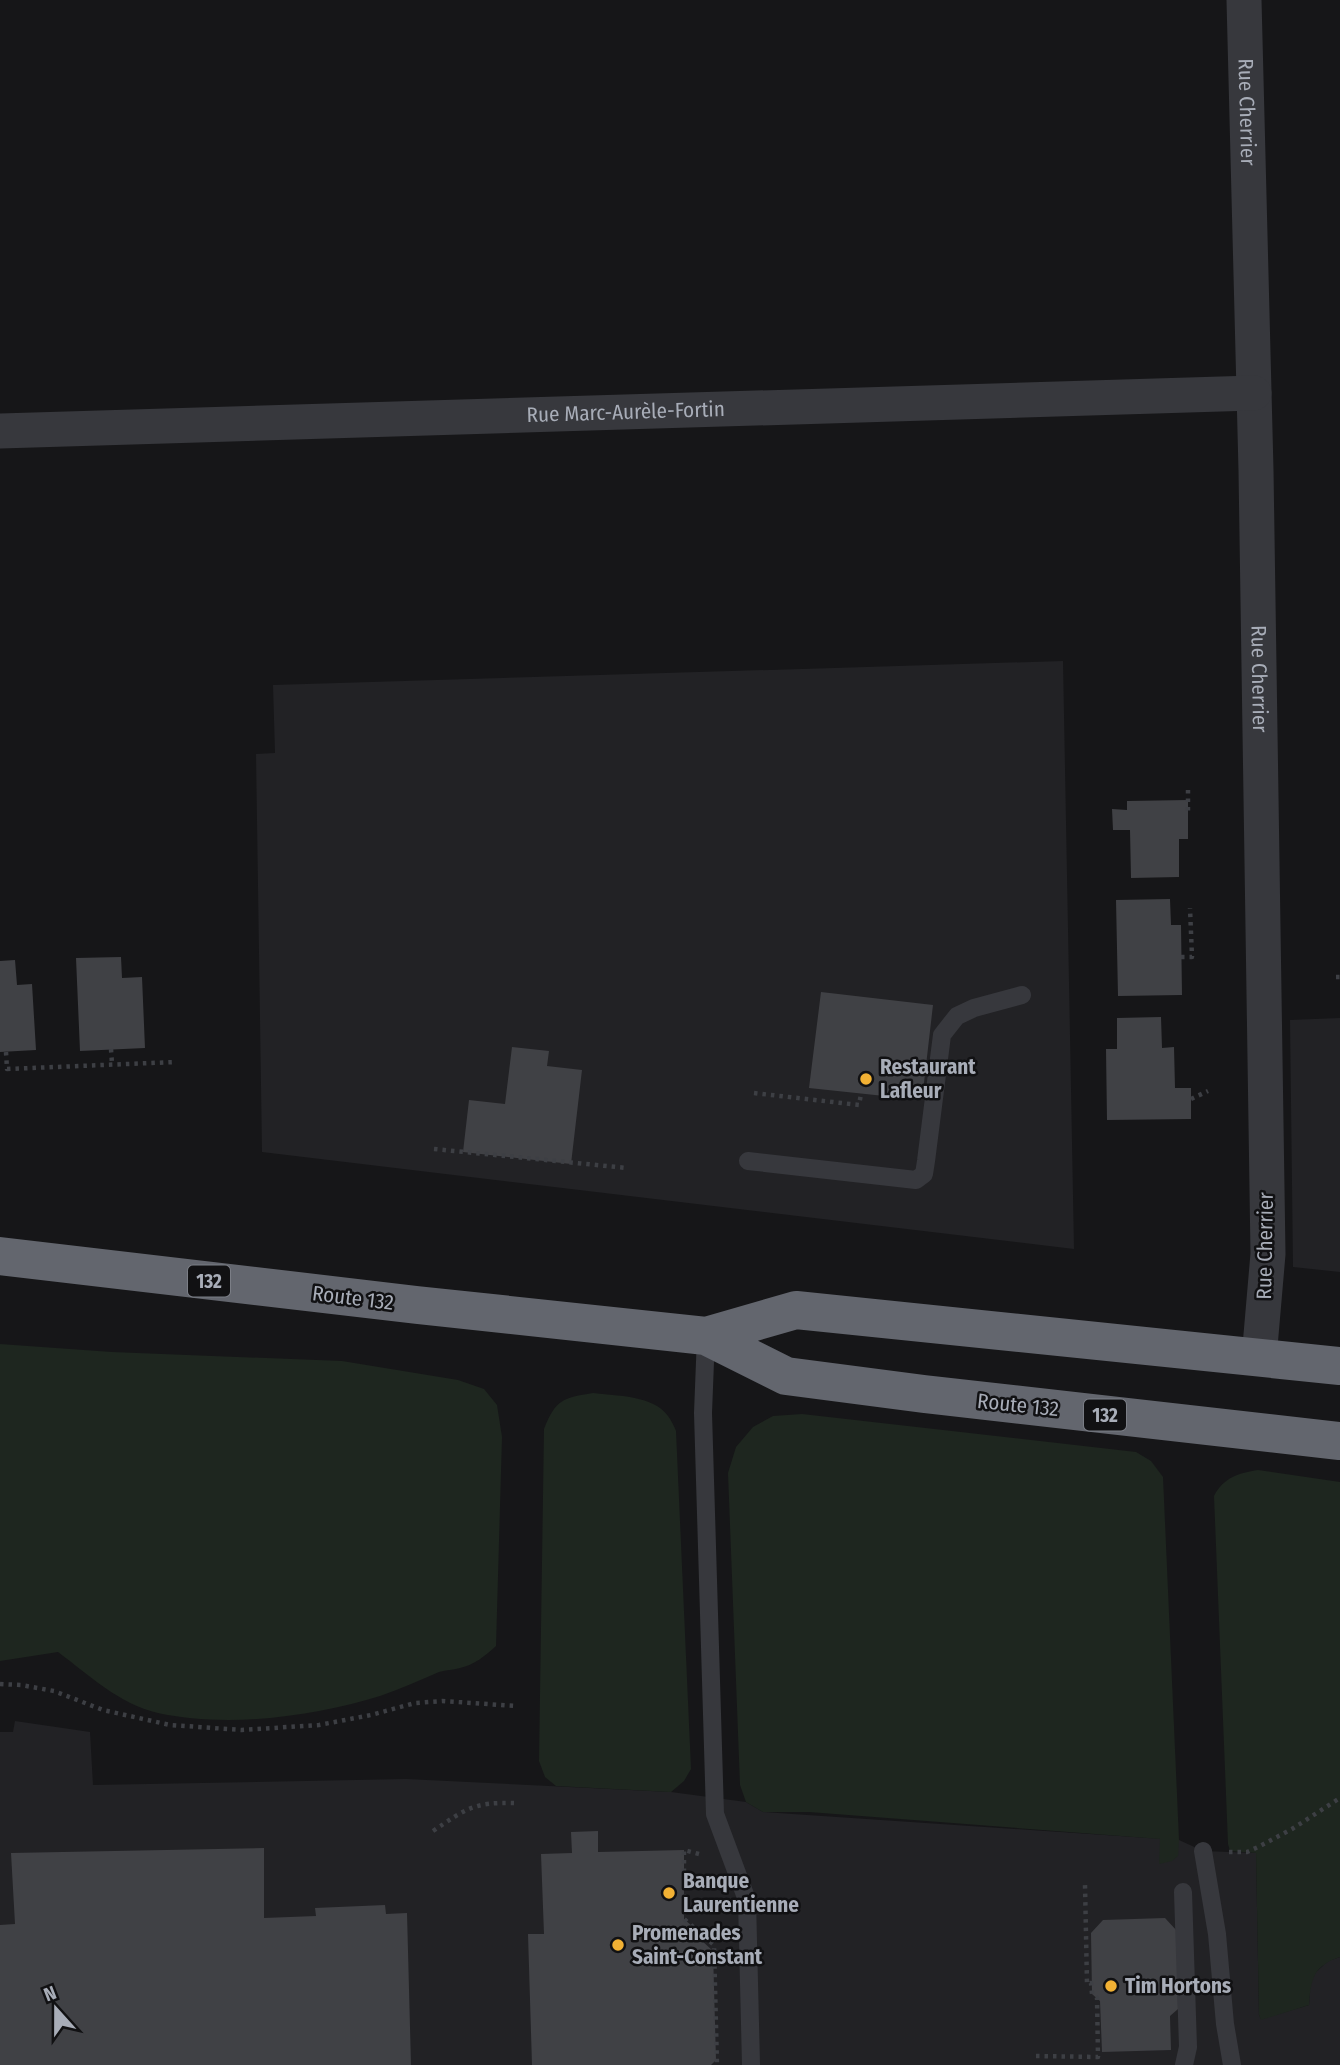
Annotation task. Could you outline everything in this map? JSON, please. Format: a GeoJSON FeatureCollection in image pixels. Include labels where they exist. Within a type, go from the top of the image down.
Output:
{"type":"FeatureCollection","features":[{"type":"Feature","properties":{"kind":"highway","name":"Route 132"},"geometry":{"type":"LineString","coordinates":[[0,1256],[706,1336],[786,1376],[1340,1441]]}},
{"type":"Feature","properties":{"kind":"highway","name":"Route 132"},"geometry":{"type":"LineString","coordinates":[[706,1336],[796,1310],[1340,1366]]}},
{"type":"Feature","properties":{"kind":"street","name":"Rue Cherrier"},"geometry":{"type":"LineString","coordinates":[[1244,0],[1254,393],[1268,1254],[1259,1358]]}},
{"type":"Feature","properties":{"kind":"street","name":"Rue Marc-Aurèle-Fortin"},"geometry":{"type":"LineString","coordinates":[[0,431],[1254,393]]}},
{"type":"Feature","properties":{"kind":"lane"},"geometry":{"type":"LineString","coordinates":[[748,1161],[916,1180],[924,1174],[942,1035],[962,1013],[1022,995]]}},
{"type":"Feature","properties":{"kind":"lane"},"geometry":{"type":"LineString","coordinates":[[706,1336],[703,1413],[715,1814],[747,1900],[751,2065]]}},
{"type":"Feature","properties":{"kind":"lane"},"geometry":{"type":"LineString","coordinates":[[1203,1852],[1217,1934],[1224,2024],[1232,2065]]}},
{"type":"Feature","properties":{"kind":"lane"},"geometry":{"type":"LineString","coordinates":[[1183,1892],[1188,2047],[1184,2065]]}},
{"type":"Feature","properties":{"kind":"path"},"geometry":{"type":"LineString","coordinates":[[1188,790],[1188,813]]}},
{"type":"Feature","properties":{"kind":"path"},"geometry":{"type":"LineString","coordinates":[[1181,957],[1192,957],[1190,908]]}},
{"type":"Feature","properties":{"kind":"path"},"geometry":{"type":"LineString","coordinates":[[111,1049],[112,1064]]}},
{"type":"Feature","properties":{"kind":"path"},"geometry":{"type":"LineString","coordinates":[[6,1052],[6,1069],[175,1062]]}},
{"type":"Feature","properties":{"kind":"path"},"geometry":{"type":"LineString","coordinates":[[1191,1099],[1208,1091]]}},
{"type":"Feature","properties":{"kind":"path"},"geometry":{"type":"LineString","coordinates":[[754,1093],[859,1105],[861,1094]]}},
{"type":"Feature","properties":{"kind":"path"},"geometry":{"type":"LineString","coordinates":[[435,1149],[627,1168]]}},
{"type":"Feature","properties":{"kind":"path"},"geometry":{"type":"LineString","coordinates":[[0,1684],[54,1691],[103,1710],[170,1725],[242,1730],[319,1725],[415,1703],[442,1701],[516,1706]]}},
{"type":"Feature","properties":{"kind":"path"},"geometry":{"type":"LineString","coordinates":[[1203,1852],[1247,1852],[1292,1829],[1340,1798]]}},
{"type":"Feature","properties":{"kind":"path"},"geometry":{"type":"LineString","coordinates":[[433,1831],[475,1806],[514,1803]]}},
{"type":"Feature","properties":{"kind":"path"},"geometry":{"type":"LineString","coordinates":[[684,1850],[684,1919],[714,1945],[717,2065]]}},
{"type":"Feature","properties":{"kind":"path"},"geometry":{"type":"LineString","coordinates":[[1036,2056],[1098,2057],[1097,1998],[1092,1994],[1091,1983],[1087,1984],[1085,1885]]}},
{"type":"Feature","properties":{"kind":"shaded area"},"geometry":{"type":"Polygon","coordinates":[[[1063,661],[1074,1249],[262,1152],[256,754],[275,753],[273,685],[1063,661]]]}},
{"type":"Feature","properties":{"kind":"shaded area"},"geometry":{"type":"Polygon","coordinates":[[[1340,1018],[1340,1272],[1293,1267],[1290,1020],[1340,1018]]]}},
{"type":"Feature","properties":{"kind":"shaded area"},"geometry":{"type":"Polygon","coordinates":[[[0,1344],[112,1352],[342,1361],[458,1380],[484,1389],[497,1405],[502,1437],[496,1646],[470,1665],[439,1672],[380,1696],[298,1715],[240,1720],[184,1717],[144,1709],[117,1696],[58,1652],[0,1661],[0,1344]]]}},
{"type":"Feature","properties":{"kind":"shaded area"},"geometry":{"type":"Polygon","coordinates":[[[593,1393],[634,1398],[653,1404],[668,1416],[676,1431],[691,1769],[684,1781],[671,1792],[556,1786],[545,1777],[539,1761],[544,1429],[552,1411],[562,1402],[593,1393]]]}},
{"type":"Feature","properties":{"kind":"shaded area"},"geometry":{"type":"Polygon","coordinates":[[[802,1414],[1136,1452],[1151,1461],[1163,1477],[1178,1856],[1172,1861],[1159,1864],[1160,1839],[809,1812],[763,1812],[746,1802],[740,1785],[728,1473],[736,1447],[753,1427],[773,1416],[802,1414]]]}},
{"type":"Feature","properties":{"kind":"shaded area"},"geometry":{"type":"Polygon","coordinates":[[[1258,1470],[1340,1482],[1340,1957],[1324,1965],[1315,1975],[1309,2005],[1261,2020],[1256,1853],[1230,1851],[1228,1844],[1214,1496],[1222,1484],[1233,1477],[1258,1470]]]}},
{"type":"Feature","properties":{"kind":"shaded area"},"geometry":{"type":"Polygon","coordinates":[[[15,1721],[90,1732],[93,1785],[406,1779],[671,1792],[746,1802],[763,1812],[1179,1840],[1203,1851],[1256,1853],[1259,2015],[1261,2019],[1309,2005],[1310,1983],[1316,1972],[1328,1961],[1340,1957],[1340,2065],[0,2065],[0,1732],[13,1732],[15,1721]]]}},
{"type":"Feature","properties":{"kind":"building"},"geometry":{"type":"Polygon","coordinates":[[[1188,800],[1188,839],[1179,839],[1179,877],[1131,878],[1130,830],[1113,830],[1112,809],[1127,810],[1127,801],[1188,800]]]}},
{"type":"Feature","properties":{"kind":"building"},"geometry":{"type":"Polygon","coordinates":[[[1170,899],[1171,925],[1181,925],[1182,995],[1118,996],[1116,900],[1170,899]]]}},
{"type":"Feature","properties":{"kind":"building"},"geometry":{"type":"Polygon","coordinates":[[[121,957],[122,978],[142,977],[145,1048],[80,1051],[76,958],[121,957]]]}},
{"type":"Feature","properties":{"kind":"building"},"geometry":{"type":"Polygon","coordinates":[[[15,960],[17,985],[32,984],[36,1050],[0,1052],[0,961],[15,960]]]}},
{"type":"Feature","properties":{"kind":"building"},"geometry":{"type":"Polygon","coordinates":[[[821,992],[933,1005],[922,1100],[809,1088],[821,992]]]}},
{"type":"Feature","properties":{"kind":"building"},"geometry":{"type":"Polygon","coordinates":[[[1161,1017],[1162,1048],[1174,1047],[1175,1088],[1191,1088],[1191,1119],[1107,1120],[1106,1049],[1117,1049],[1117,1018],[1161,1017]]]}},
{"type":"Feature","properties":{"kind":"building"},"geometry":{"type":"Polygon","coordinates":[[[512,1047],[549,1051],[547,1066],[582,1070],[571,1164],[463,1152],[469,1100],[505,1104],[512,1047]]]}},
{"type":"Feature","properties":{"kind":"building","name":"Promenades Saint-Constant"},"geometry":{"type":"Polygon","coordinates":[[[598,1831],[598,1852],[684,1850],[684,1919],[700,1933],[700,1939],[713,1951],[716,2060],[711,2065],[532,2065],[528,1934],[544,1934],[541,1854],[572,1853],[571,1832],[598,1831]]]}},
{"type":"Feature","properties":{"kind":"building"},"geometry":{"type":"Polygon","coordinates":[[[264,1848],[264,1918],[316,1916],[315,1908],[385,1905],[386,1914],[407,1913],[411,2065],[0,2065],[0,1925],[15,1924],[11,1853],[264,1848]]]}},
{"type":"Feature","properties":{"kind":"building"},"geometry":{"type":"Polygon","coordinates":[[[1165,1918],[1177,1931],[1178,2009],[1170,2016],[1171,2050],[1102,2052],[1100,2001],[1092,1994],[1091,1933],[1103,1920],[1165,1918]]]}},
{"type":"Feature","properties":{"kind":"place","name":"Restaurant Lafleur"},"geometry":{"type":"Point","coordinates":[866,1079]}},
{"type":"Feature","properties":{"kind":"place","name":"Banque Laurentienne"},"geometry":{"type":"Point","coordinates":[669,1893]}},
{"type":"Feature","properties":{"kind":"place","name":"Promenades Saint-Constant"},"geometry":{"type":"Point","coordinates":[618,1945]}},
{"type":"Feature","properties":{"kind":"place","name":"Tim Hortons"},"geometry":{"type":"Point","coordinates":[1111,1986]}}]}
